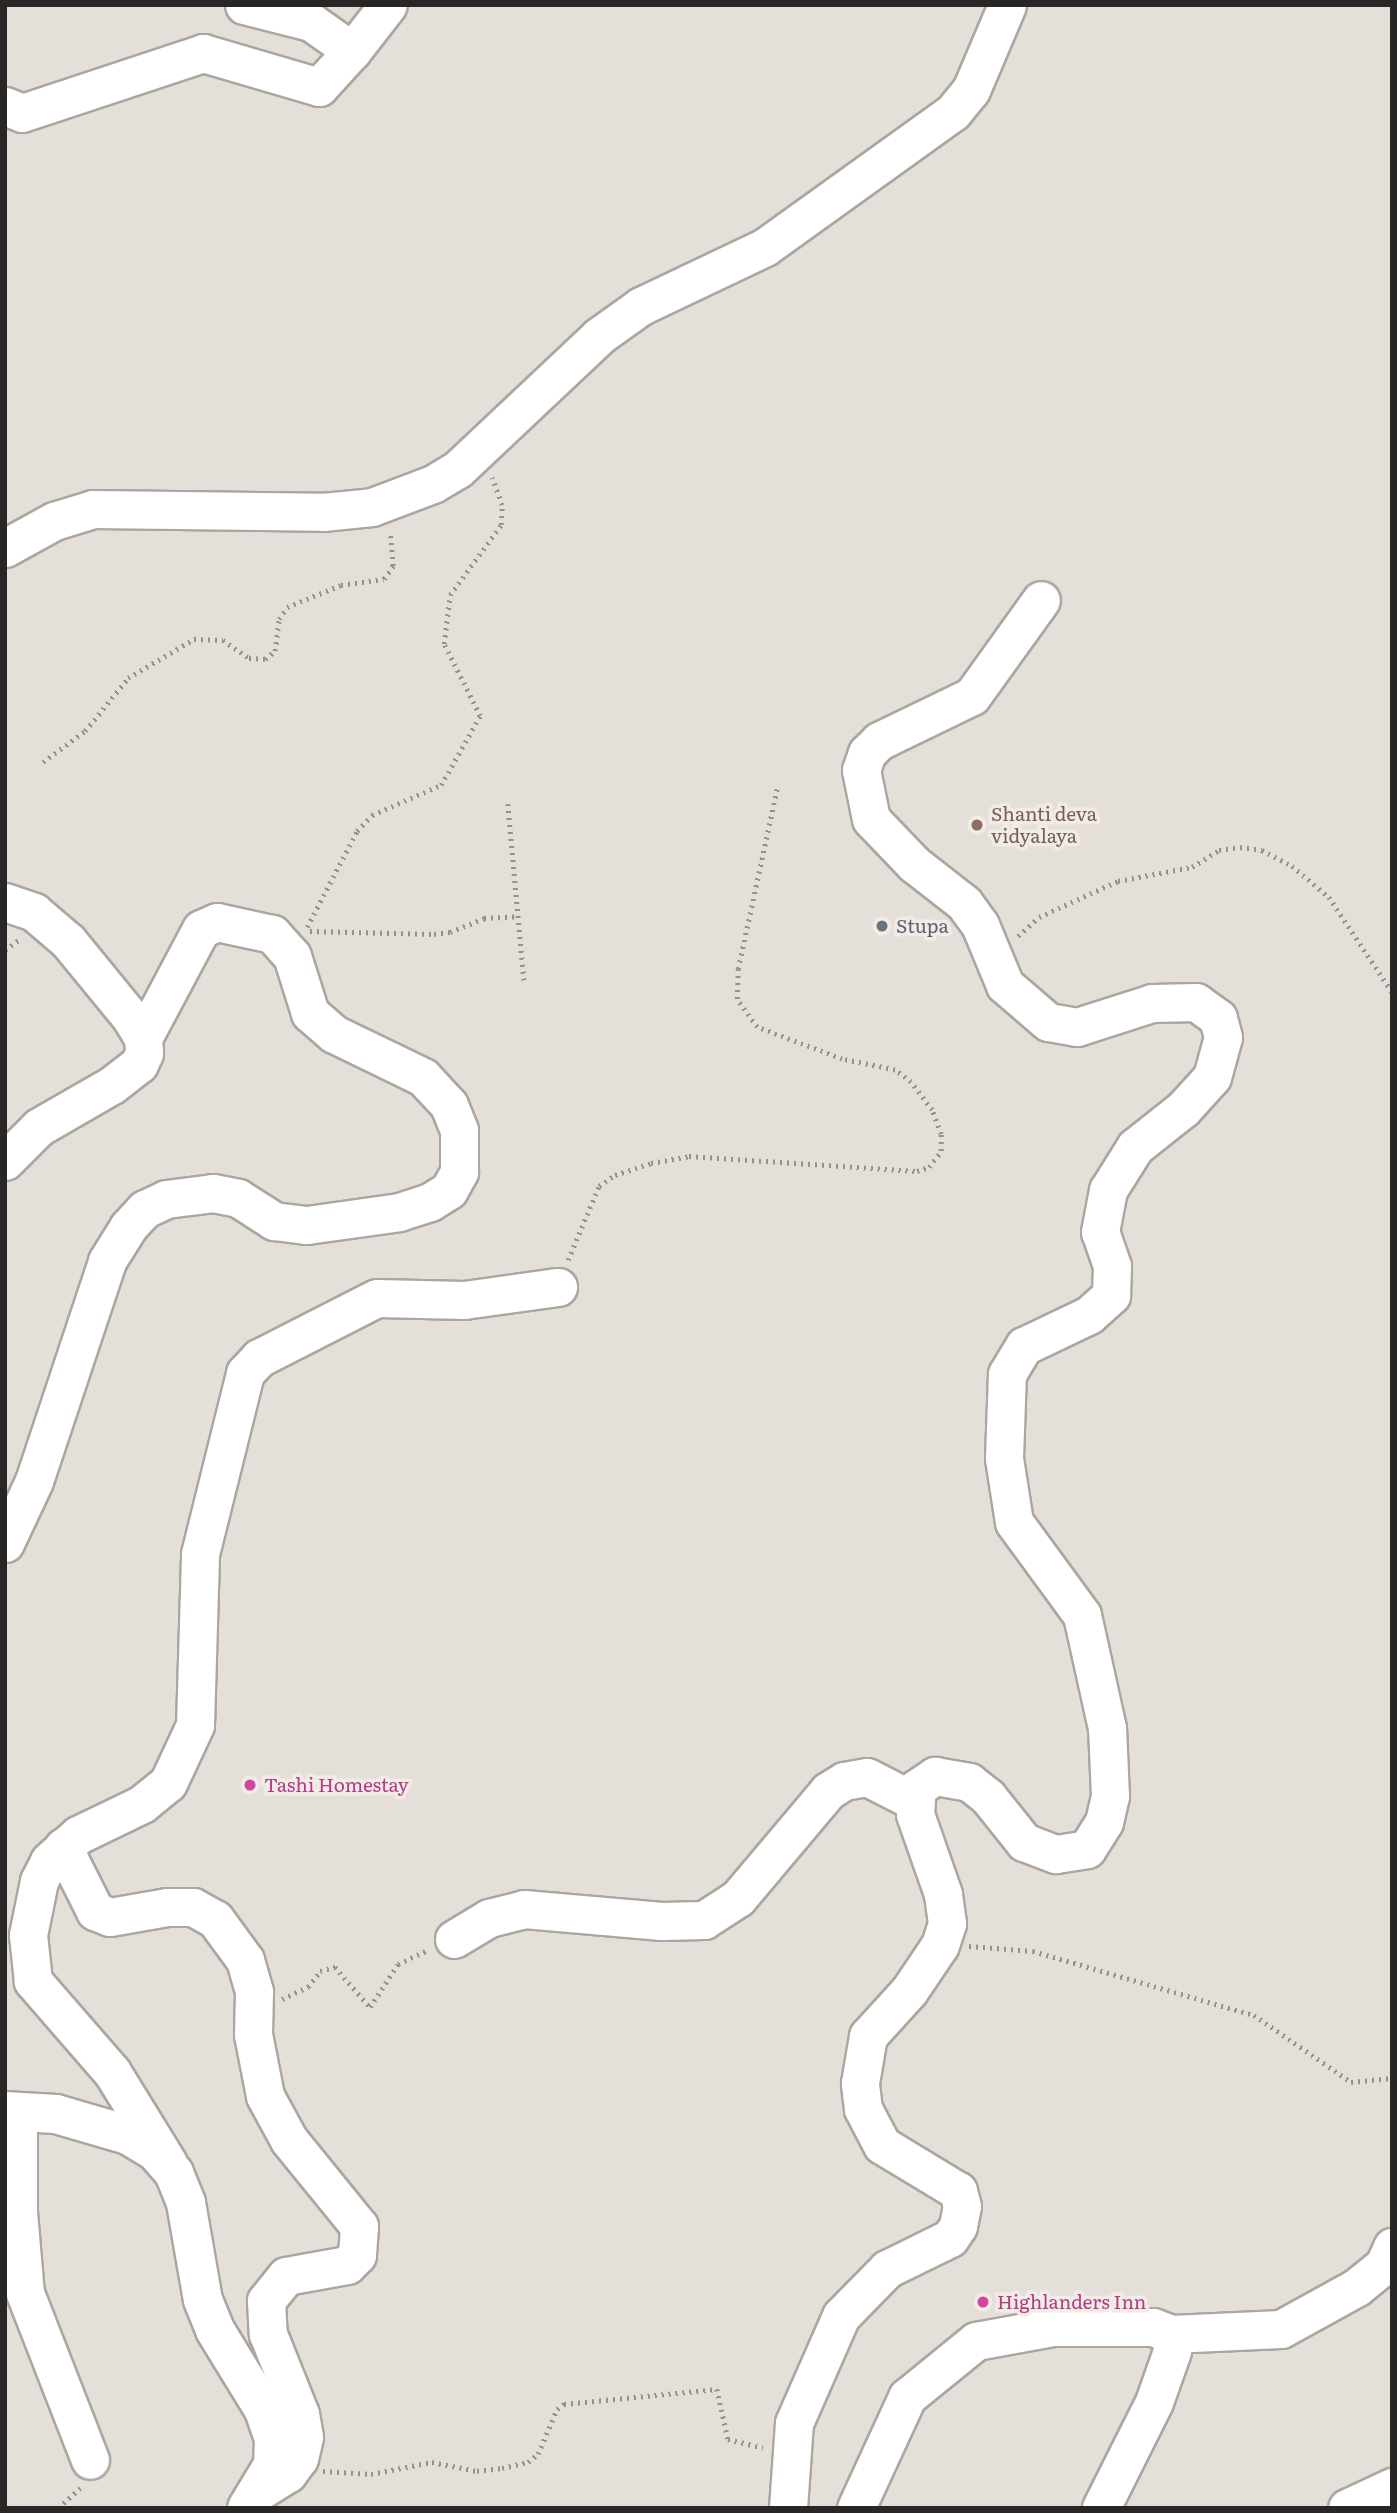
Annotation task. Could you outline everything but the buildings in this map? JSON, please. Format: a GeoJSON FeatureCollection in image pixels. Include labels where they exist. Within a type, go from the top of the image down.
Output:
{"type":"FeatureCollection","features":[{"type":"Feature","properties":{"kind":"highway"},"geometry":{"type":"LineString","coordinates":[[12,2111],[56,2114],[128,2135],[155,2151],[174,2173],[186,2203],[203,2300],[215,2330],[264,2410],[274,2439],[273,2465],[265,2490]]}},
{"type":"Feature","properties":{"kind":"street"},"geometry":{"type":"LineString","coordinates":[[244,5],[311,22],[352,51]]}},
{"type":"Feature","properties":{"kind":"street"},"geometry":{"type":"LineString","coordinates":[[5,106],[22,113],[203,53],[319,87],[388,5]]}},
{"type":"Feature","properties":{"kind":"street"},"geometry":{"type":"LineString","coordinates":[[5,548],[54,522],[93,509],[276,513],[385,503],[433,484],[478,452],[554,377],[631,313],[765,247],[953,111],[971,89],[1007,5]]}},
{"type":"Feature","properties":{"kind":"street"},"geometry":{"type":"LineString","coordinates":[[788,2508],[789,2454],[794,2423],[841,2316],[887,2269],[950,2238],[958,2226],[962,2206],[958,2191],[882,2145],[863,2109],[860,2083],[867,2036],[909,1991],[940,1945],[947,1923],[943,1894],[914,1801],[917,1788],[927,1779],[948,1776],[968,1782],[988,1797],[1024,1842],[1056,1854],[1087,1849],[1104,1822],[1110,1782],[1107,1728],[1082,1615],[1030,1548],[1014,1522],[1008,1497],[1007,1374],[1024,1346],[1089,1315],[1111,1295],[1112,1266],[1100,1232],[1108,1190],[1135,1147],[1183,1109],[1212,1077],[1223,1037],[1218,1018],[1196,1002],[1152,1003],[1077,1027],[1048,1021],[1005,985],[991,959],[980,925],[964,903],[914,864],[871,819],[861,770],[867,753],[879,741],[972,696],[1041,600]]}},
{"type":"Feature","properties":{"kind":"street"},"geometry":{"type":"LineString","coordinates":[[5,902],[34,912],[68,941],[143,1038]]}},
{"type":"Feature","properties":{"kind":"street"},"geometry":{"type":"LineString","coordinates":[[5,1161],[39,1127],[139,1064],[144,1053],[143,1038],[201,929],[217,922],[272,934],[292,956],[310,1013],[334,1034],[423,1077],[449,1105],[459,1130],[459,1172],[449,1190],[430,1202],[399,1212],[307,1225],[274,1221],[238,1198],[213,1193],[166,1199],[145,1209],[107,1261],[34,1481],[5,1543]]}},
{"type":"Feature","properties":{"kind":"street"},"geometry":{"type":"LineString","coordinates":[[174,2173],[112,2072],[33,1981],[28,1935],[39,1881],[63,1847],[142,1804],[167,1783],[195,1725],[200,1554],[245,1373],[259,1358],[377,1298],[464,1300],[558,1287]]}},
{"type":"Feature","properties":{"kind":"street"},"geometry":{"type":"LineString","coordinates":[[454,1939],[489,1918],[524,1909],[704,1920],[738,1898],[828,1791],[844,1781],[867,1777],[914,1801]]}},
{"type":"Feature","properties":{"kind":"street"},"geometry":{"type":"LineString","coordinates":[[63,1847],[94,1911],[110,1917],[167,1907],[193,1907],[215,1919],[245,1960],[254,2001],[253,2034],[265,2096],[289,2140],[346,2206],[362,2238],[357,2255],[347,2264],[286,2276],[266,2301],[268,2333],[300,2414],[304,2437],[299,2458],[265,2490]]}},
{"type":"Feature","properties":{"kind":"street"},"geometry":{"type":"LineString","coordinates":[[12,2111],[25,2293],[60,2391],[90,2460]]}},
{"type":"Feature","properties":{"kind":"street"},"geometry":{"type":"LineString","coordinates":[[856,2508],[907,2396],[976,2341],[1053,2327],[1140,2327],[1171,2334],[1281,2329],[1357,2287],[1384,2265],[1392,2247]]}},
{"type":"Feature","properties":{"kind":"street"},"geometry":{"type":"LineString","coordinates":[[1101,2508],[1154,2402],[1172,2351],[1171,2334]]}},
{"type":"Feature","properties":{"kind":"street"},"geometry":{"type":"LineString","coordinates":[[1347,2508],[1392,2487]]}},
{"type":"Feature","properties":{"kind":"path"},"geometry":{"type":"LineString","coordinates":[[478,452],[502,505],[501,526],[450,595],[443,644],[480,716],[441,785],[372,815],[357,831],[305,931],[434,934],[450,932],[484,918],[518,916]]}},
{"type":"Feature","properties":{"kind":"path"},"geometry":{"type":"LineString","coordinates":[[43,762],[85,731],[128,678],[194,639],[223,640],[249,658],[265,659],[275,651],[279,619],[287,607],[341,585],[384,579],[393,566],[394,554],[385,503]]}},
{"type":"Feature","properties":{"kind":"path"},"geometry":{"type":"LineString","coordinates":[[558,1287],[585,1210],[599,1186],[615,1175],[689,1156],[916,1171],[929,1167],[941,1151],[941,1134],[932,1110],[911,1082],[895,1070],[842,1059],[757,1027],[737,999],[738,969],[777,788]]}},
{"type":"Feature","properties":{"kind":"path"},"geometry":{"type":"LineString","coordinates":[[508,804],[524,980]]}},
{"type":"Feature","properties":{"kind":"path"},"geometry":{"type":"LineString","coordinates":[[991,959],[1039,917],[1066,903],[1118,881],[1192,867],[1219,850],[1240,847],[1262,850],[1292,866],[1329,897],[1392,992]]}},
{"type":"Feature","properties":{"kind":"path"},"geometry":{"type":"LineString","coordinates":[[254,2001],[286,1998],[308,1987],[320,1970],[335,1967],[370,2007],[398,1964],[454,1939]]}},
{"type":"Feature","properties":{"kind":"path"},"geometry":{"type":"LineString","coordinates":[[940,1945],[1033,1951],[1254,2015],[1351,2082],[1392,2078]]}},
{"type":"Feature","properties":{"kind":"path"},"geometry":{"type":"LineString","coordinates":[[265,2490],[432,2462],[477,2471],[502,2468],[528,2462],[538,2454],[557,2409],[564,2404],[718,2389],[728,2439],[789,2454]]}},
{"type":"Feature","properties":{"kind":"place","name":"Shanti deva vidyalaya"},"geometry":{"type":"Point","coordinates":[977,825]}},
{"type":"Feature","properties":{"kind":"place","name":"Stupa"},"geometry":{"type":"Point","coordinates":[882,926]}},
{"type":"Feature","properties":{"kind":"place","name":"Tashi Homestay"},"geometry":{"type":"Point","coordinates":[250,1785]}},
{"type":"Feature","properties":{"kind":"place","name":"Highlanders Inn"},"geometry":{"type":"Point","coordinates":[983,2302]}}]}
